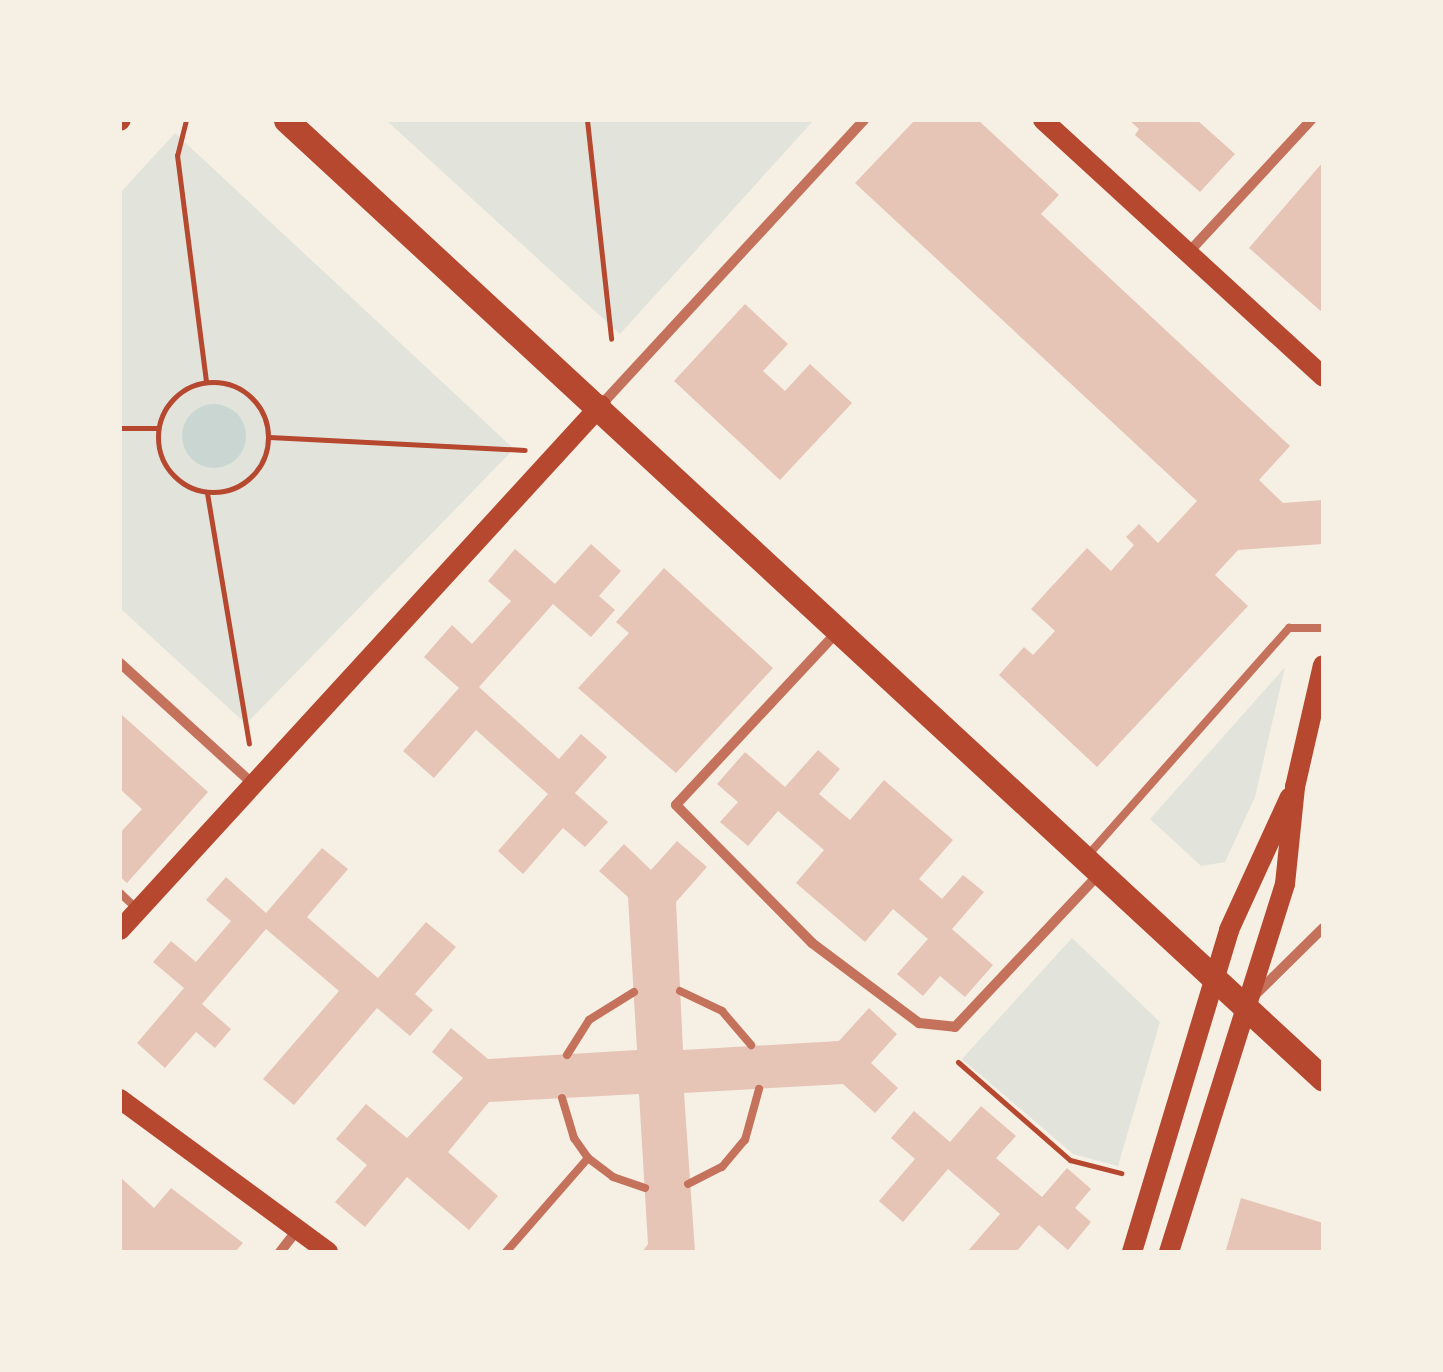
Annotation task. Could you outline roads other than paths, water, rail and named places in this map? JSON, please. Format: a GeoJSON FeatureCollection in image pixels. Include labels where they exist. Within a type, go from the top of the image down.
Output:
{"type":"FeatureCollection","features":[{"type":"Feature","properties":{"kind":"main road"},"geometry":{"type":"LineString","coordinates":[[286,120],[601,406],[1323,1079]]}},
{"type":"Feature","properties":{"kind":"main road"},"geometry":{"type":"LineString","coordinates":[[1043,120],[1323,377]]}},
{"type":"Feature","properties":{"kind":"main road"},"geometry":{"type":"LineString","coordinates":[[120,930],[601,406]]}},
{"type":"Feature","properties":{"kind":"main road"},"geometry":{"type":"LineString","coordinates":[[1169,1252],[1288,872],[1295,786],[1323,665]]}},
{"type":"Feature","properties":{"kind":"main road"},"geometry":{"type":"LineString","coordinates":[[1132,1252],[1236,910],[1295,786]]}},
{"type":"Feature","properties":{"kind":"main road"},"geometry":{"type":"LineString","coordinates":[[120,1099],[328,1252]]}},
{"type":"Feature","properties":{"kind":"street"},"geometry":{"type":"LineString","coordinates":[[601,406],[864,120]]}},
{"type":"Feature","properties":{"kind":"street"},"geometry":{"type":"LineString","coordinates":[[1188,254],[1312,120]]}},
{"type":"Feature","properties":{"kind":"street"},"geometry":{"type":"LineString","coordinates":[[841,628],[676,805],[812,944],[919,1023],[954,1027],[1095,863]]}},
{"type":"Feature","properties":{"kind":"street"},"geometry":{"type":"LineString","coordinates":[[120,664],[253,784]]}},
{"type":"Feature","properties":{"kind":"street"},"geometry":{"type":"LineString","coordinates":[[1245,1004],[1323,928]]}},
{"type":"Feature","properties":{"kind":"street"},"geometry":{"type":"LineString","coordinates":[[280,1252],[298,1229]]}},
{"type":"Feature","properties":{"kind":"lane"},"geometry":{"type":"LineString","coordinates":[[1095,863],[1289,628],[1323,628]]}},
{"type":"Feature","properties":{"kind":"lane"},"geometry":{"type":"LineString","coordinates":[[120,893],[138,909]]}},
{"type":"Feature","properties":{"kind":"lane"},"geometry":{"type":"LineString","coordinates":[[680,991],[722,1011],[752,1045]]}},
{"type":"Feature","properties":{"kind":"lane"},"geometry":{"type":"LineString","coordinates":[[566,1054],[588,1020],[634,992]]}},
{"type":"Feature","properties":{"kind":"lane"},"geometry":{"type":"LineString","coordinates":[[688,1184],[722,1166],[745,1140],[760,1088]]}},
{"type":"Feature","properties":{"kind":"lane"},"geometry":{"type":"LineString","coordinates":[[562,1098],[574,1138],[588,1158],[645,1188]]}},
{"type":"Feature","properties":{"kind":"lane"},"geometry":{"type":"LineString","coordinates":[[506,1252],[588,1158]]}}]}
